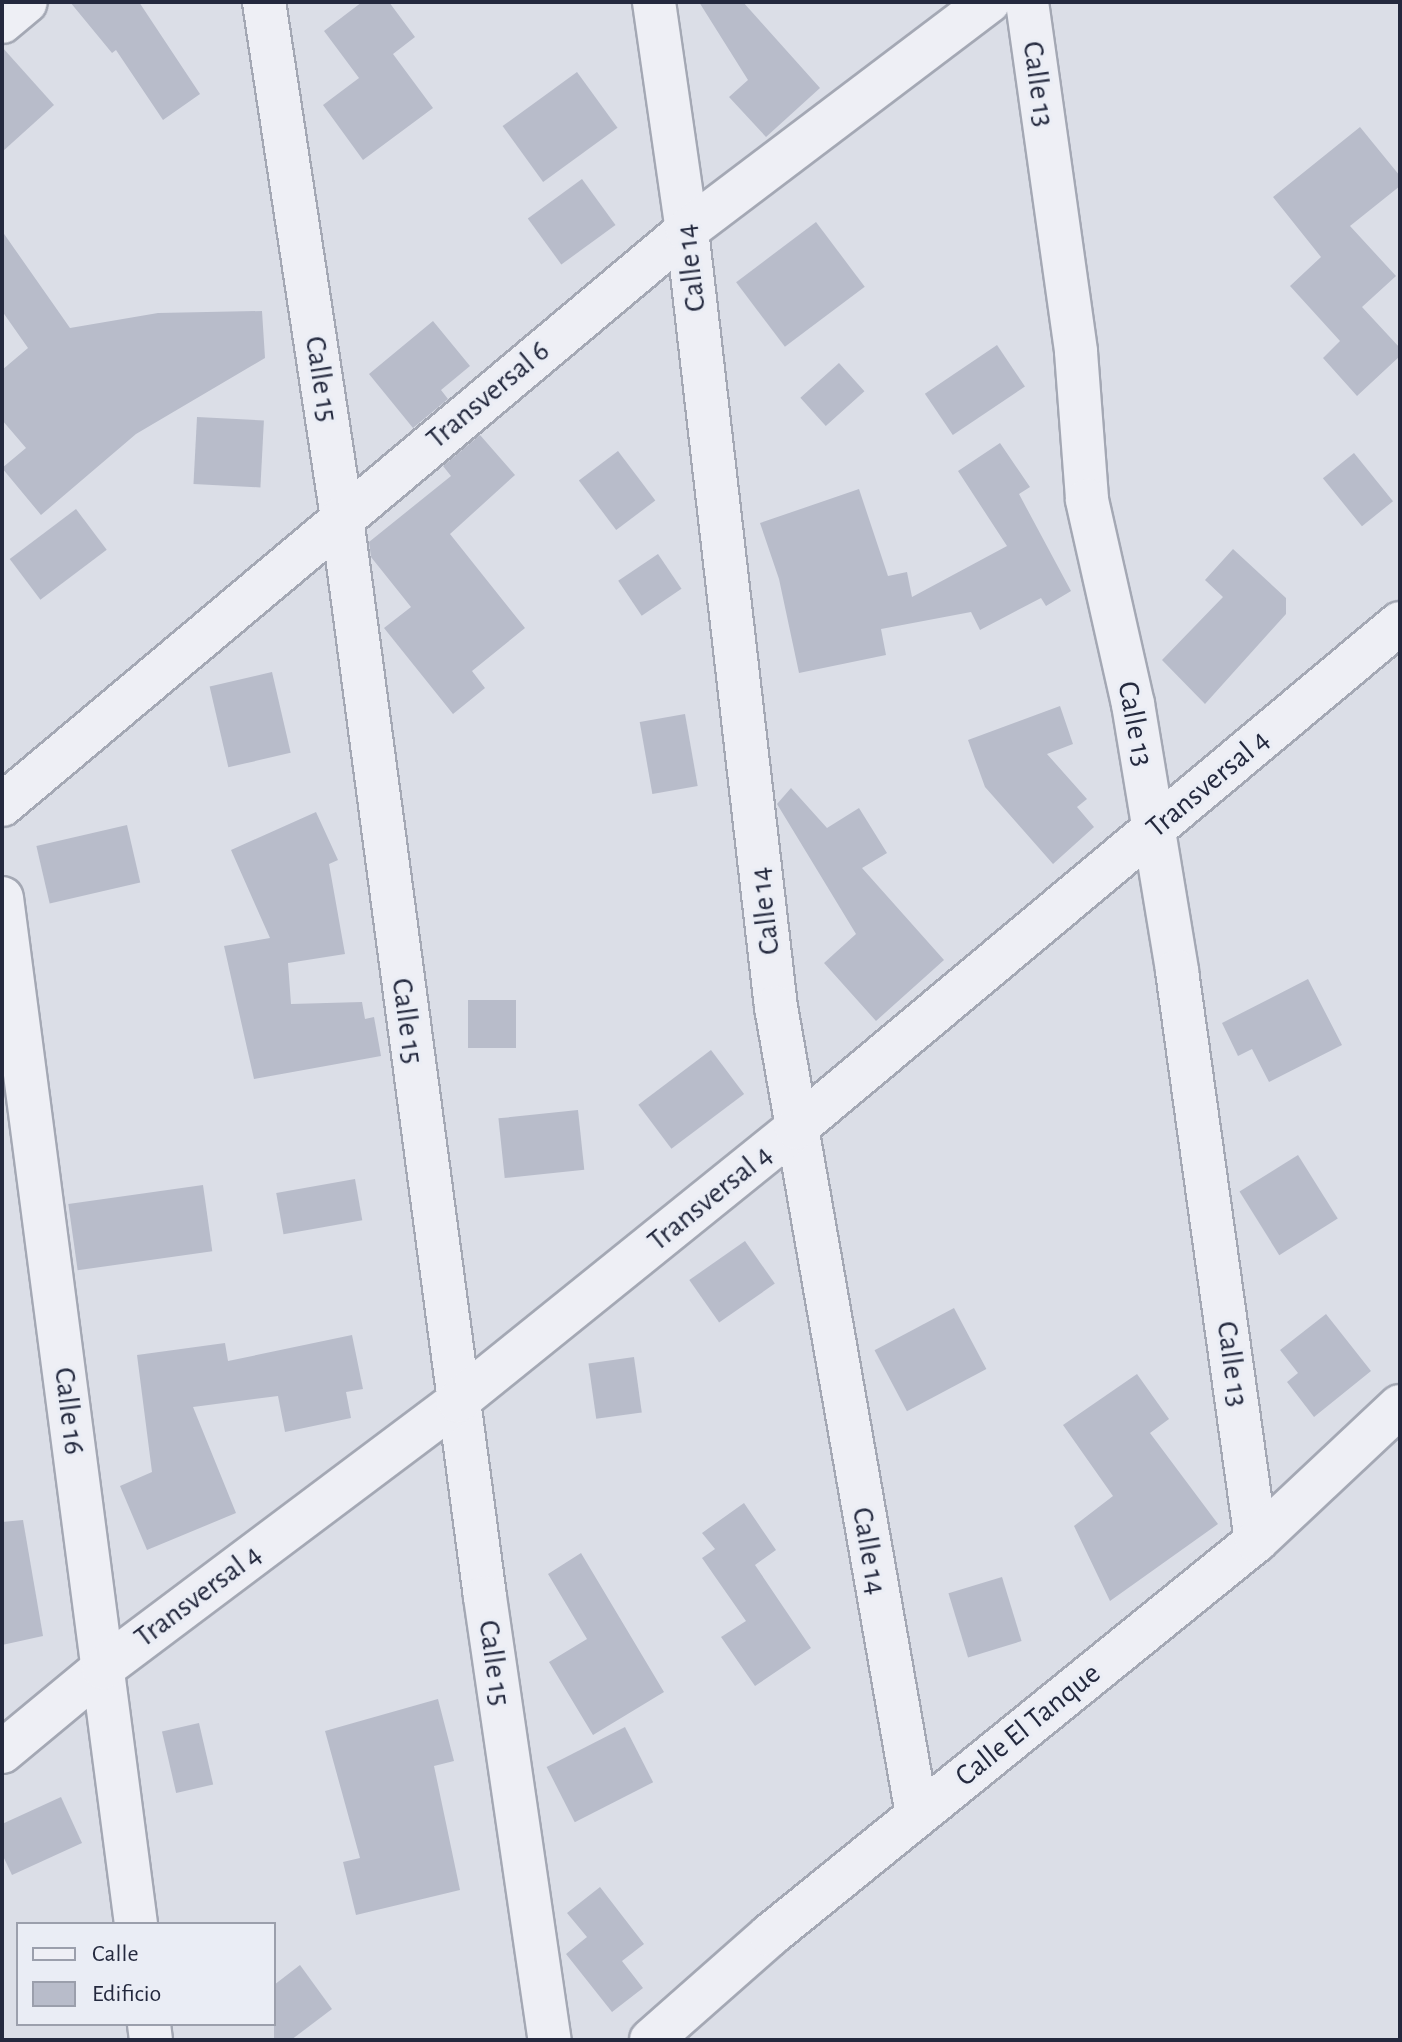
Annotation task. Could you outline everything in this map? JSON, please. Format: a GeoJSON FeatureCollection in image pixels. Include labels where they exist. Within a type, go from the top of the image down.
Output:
{"type":"FeatureCollection","features":[{"type":"Feature","properties":{"kind":"street"},"geometry":{"type":"LineString","coordinates":[[2,22],[26,2]]}},
{"type":"Feature","properties":{"kind":"street","name":"Calle 15"},"geometry":{"type":"LineString","coordinates":[[264,2],[342,518],[458,1401],[550,2040]]}},
{"type":"Feature","properties":{"kind":"street","name":"Calle 14"},"geometry":{"type":"LineString","coordinates":[[654,2],[687,230],[776,1007],[917,1815]]}},
{"type":"Feature","properties":{"kind":"street","name":"Transversal 6"},"geometry":{"type":"LineString","coordinates":[[2,805],[687,230],[988,2]]}},
{"type":"Feature","properties":{"kind":"street","name":"Calle 13"},"geometry":{"type":"LineString","coordinates":[[1027,2],[1076,352],[1087,500],[1133,704],[1154,830],[1256,1541]]}},
{"type":"Feature","properties":{"kind":"street","name":"Transversal 4"},"geometry":{"type":"LineString","coordinates":[[2,1752],[103,1668],[458,1401],[796,1128],[1400,623]]}},
{"type":"Feature","properties":{"kind":"street","name":"Calle 16"},"geometry":{"type":"LineString","coordinates":[[2,898],[136,1922]]}},
{"type":"Feature","properties":{"kind":"street","name":"Calle El Tanque"},"geometry":{"type":"LineString","coordinates":[[651,2040],[917,1815],[1256,1541],[1400,1406]]}},
{"type":"Feature","properties":{"kind":"building"},"geometry":{"type":"Polygon","coordinates":[[[70,2],[139,2],[200,94],[163,120],[116,50],[112,53],[70,2]]]}},
{"type":"Feature","properties":{"kind":"building"},"geometry":{"type":"Polygon","coordinates":[[[362,2],[389,2],[415,37],[393,54],[433,108],[363,160],[323,105],[359,78],[324,31],[362,2]]]}},
{"type":"Feature","properties":{"kind":"building"},"geometry":{"type":"Polygon","coordinates":[[[699,2],[743,2],[820,88],[766,137],[729,97],[748,80],[699,2]]]}},
{"type":"Feature","properties":{"kind":"building"},"geometry":{"type":"Polygon","coordinates":[[[2,47],[54,105],[2,152],[2,47]]]}},
{"type":"Feature","properties":{"kind":"building"},"geometry":{"type":"Polygon","coordinates":[[[577,72],[618,128],[543,182],[503,126],[577,72]]]}},
{"type":"Feature","properties":{"kind":"building"},"geometry":{"type":"Polygon","coordinates":[[[1360,127],[1400,176],[1400,186],[1350,226],[1396,276],[1362,307],[1400,348],[1400,356],[1357,396],[1323,358],[1340,341],[1290,286],[1321,257],[1273,197],[1360,127]]]}},
{"type":"Feature","properties":{"kind":"building"},"geometry":{"type":"Polygon","coordinates":[[[582,179],[616,225],[561,264],[528,218],[582,179]]]}},
{"type":"Feature","properties":{"kind":"building"},"geometry":{"type":"Polygon","coordinates":[[[816,222],[865,287],[785,347],[736,282],[816,222]]]}},
{"type":"Feature","properties":{"kind":"building"},"geometry":{"type":"Polygon","coordinates":[[[2,231],[70,328],[158,313],[262,311],[265,358],[136,434],[41,515],[2,468],[26,448],[2,420],[2,370],[28,348],[2,311],[2,231]]]}},
{"type":"Feature","properties":{"kind":"building"},"geometry":{"type":"Polygon","coordinates":[[[433,321],[470,366],[441,390],[448,399],[413,428],[369,374],[433,321]]]}},
{"type":"Feature","properties":{"kind":"building"},"geometry":{"type":"Polygon","coordinates":[[[997,345],[1025,386],[953,435],[925,394],[997,345]]]}},
{"type":"Feature","properties":{"kind":"building"},"geometry":{"type":"Polygon","coordinates":[[[839,363],[864,391],[826,426],[800,398],[839,363]]]}},
{"type":"Feature","properties":{"kind":"building"},"geometry":{"type":"Polygon","coordinates":[[[197,417],[264,421],[260,487],[193,484],[197,417]]]}},
{"type":"Feature","properties":{"kind":"building"},"geometry":{"type":"Polygon","coordinates":[[[480,435],[515,475],[450,534],[525,628],[472,671],[485,688],[453,714],[384,628],[411,607],[371,557],[369,542],[451,476],[443,466],[480,435]]]}},
{"type":"Feature","properties":{"kind":"building"},"geometry":{"type":"Polygon","coordinates":[[[1000,443],[1030,487],[1019,494],[1071,591],[1046,606],[1041,598],[980,630],[971,612],[881,629],[886,655],[799,673],[779,579],[760,523],[859,489],[888,576],[907,572],[912,597],[1007,546],[958,471],[1000,443]]]}},
{"type":"Feature","properties":{"kind":"building"},"geometry":{"type":"Polygon","coordinates":[[[618,451],[655,501],[616,530],[579,480],[618,451]]]}},
{"type":"Feature","properties":{"kind":"building"},"geometry":{"type":"Polygon","coordinates":[[[1354,453],[1393,501],[1362,526],[1323,478],[1354,453]]]}},
{"type":"Feature","properties":{"kind":"building"},"geometry":{"type":"Polygon","coordinates":[[[76,509],[107,550],[40,600],[10,559],[76,509]]]}},
{"type":"Feature","properties":{"kind":"building"},"geometry":{"type":"Polygon","coordinates":[[[1233,549],[1286,598],[1286,614],[1205,704],[1162,660],[1223,597],[1205,580],[1233,549]]]}},
{"type":"Feature","properties":{"kind":"building"},"geometry":{"type":"Polygon","coordinates":[[[658,554],[681,589],[642,616],[618,581],[658,554]]]}},
{"type":"Feature","properties":{"kind":"building"},"geometry":{"type":"Polygon","coordinates":[[[272,672],[291,753],[228,767],[210,686],[272,672]]]}},
{"type":"Feature","properties":{"kind":"building"},"geometry":{"type":"Polygon","coordinates":[[[1060,706],[1073,744],[1047,754],[1087,799],[1077,807],[1094,827],[1053,864],[985,787],[968,740],[1060,706]]]}},
{"type":"Feature","properties":{"kind":"building"},"geometry":{"type":"Polygon","coordinates":[[[685,714],[698,786],[652,794],[640,722],[685,714]]]}},
{"type":"Feature","properties":{"kind":"building"},"geometry":{"type":"Polygon","coordinates":[[[791,788],[827,828],[859,808],[887,853],[862,868],[944,960],[876,1021],[824,963],[856,934],[777,804],[791,788]]]}},
{"type":"Feature","properties":{"kind":"building"},"geometry":{"type":"Polygon","coordinates":[[[316,812],[338,860],[329,864],[345,954],[288,963],[291,1004],[362,1002],[365,1019],[374,1017],[381,1056],[254,1079],[224,946],[270,938],[231,850],[316,812]]]}},
{"type":"Feature","properties":{"kind":"building"},"geometry":{"type":"Polygon","coordinates":[[[127,825],[140,882],[50,903],[36,846],[127,825]]]}},
{"type":"Feature","properties":{"kind":"building"},"geometry":{"type":"Polygon","coordinates":[[[1308,979],[1342,1045],[1269,1082],[1252,1049],[1238,1056],[1222,1023],[1308,979]]]}},
{"type":"Feature","properties":{"kind":"building"},"geometry":{"type":"Polygon","coordinates":[[[468,1000],[516,1000],[516,1048],[468,1048],[468,1000]]]}},
{"type":"Feature","properties":{"kind":"building"},"geometry":{"type":"Polygon","coordinates":[[[711,1050],[744,1094],[671,1149],[638,1105],[711,1050]]]}},
{"type":"Feature","properties":{"kind":"building"},"geometry":{"type":"Polygon","coordinates":[[[578,1110],[584,1170],[505,1178],[498,1118],[578,1110]]]}},
{"type":"Feature","properties":{"kind":"building"},"geometry":{"type":"Polygon","coordinates":[[[1298,1155],[1338,1219],[1279,1255],[1239,1192],[1298,1155]]]}},
{"type":"Feature","properties":{"kind":"building"},"geometry":{"type":"Polygon","coordinates":[[[355,1179],[362,1220],[284,1234],[276,1193],[355,1179]]]}},
{"type":"Feature","properties":{"kind":"building"},"geometry":{"type":"Polygon","coordinates":[[[203,1185],[212,1251],[78,1270],[68,1204],[203,1185]]]}},
{"type":"Feature","properties":{"kind":"building"},"geometry":{"type":"Polygon","coordinates":[[[745,1241],[775,1284],[719,1323],[689,1280],[745,1241]]]}},
{"type":"Feature","properties":{"kind":"building"},"geometry":{"type":"Polygon","coordinates":[[[954,1308],[986,1369],[907,1411],[875,1350],[954,1308]]]}},
{"type":"Feature","properties":{"kind":"building"},"geometry":{"type":"Polygon","coordinates":[[[1326,1314],[1371,1371],[1314,1417],[1287,1382],[1298,1373],[1280,1350],[1326,1314]]]}},
{"type":"Feature","properties":{"kind":"building"},"geometry":{"type":"Polygon","coordinates":[[[352,1335],[363,1389],[346,1392],[351,1418],[285,1432],[278,1396],[193,1407],[236,1513],[147,1550],[120,1486],[152,1472],[137,1355],[225,1343],[228,1361],[352,1335]]]}},
{"type":"Feature","properties":{"kind":"building"},"geometry":{"type":"Polygon","coordinates":[[[634,1357],[642,1412],[596,1419],[588,1363],[634,1357]]]}},
{"type":"Feature","properties":{"kind":"building"},"geometry":{"type":"Polygon","coordinates":[[[1137,1374],[1169,1419],[1150,1433],[1218,1524],[1110,1601],[1074,1526],[1113,1496],[1063,1425],[1137,1374]]]}},
{"type":"Feature","properties":{"kind":"building"},"geometry":{"type":"Polygon","coordinates":[[[744,1503],[776,1550],[755,1565],[811,1648],[755,1686],[721,1637],[746,1621],[702,1558],[715,1549],[702,1533],[744,1503]]]}},
{"type":"Feature","properties":{"kind":"building"},"geometry":{"type":"Polygon","coordinates":[[[23,1520],[43,1636],[2,1645],[2,1522],[23,1520]]]}},
{"type":"Feature","properties":{"kind":"building"},"geometry":{"type":"Polygon","coordinates":[[[581,1553],[664,1692],[593,1735],[549,1662],[587,1639],[548,1574],[581,1553]]]}},
{"type":"Feature","properties":{"kind":"building"},"geometry":{"type":"Polygon","coordinates":[[[1002,1577],[1022,1641],[968,1657],[948,1593],[1002,1577]]]}},
{"type":"Feature","properties":{"kind":"building"},"geometry":{"type":"Polygon","coordinates":[[[438,1699],[454,1761],[434,1766],[460,1890],[356,1915],[343,1862],[360,1858],[325,1731],[438,1699]]]}},
{"type":"Feature","properties":{"kind":"building"},"geometry":{"type":"Polygon","coordinates":[[[199,1723],[213,1784],[176,1793],[162,1732],[199,1723]]]}},
{"type":"Feature","properties":{"kind":"building"},"geometry":{"type":"Polygon","coordinates":[[[625,1727],[653,1782],[575,1822],[547,1767],[625,1727]]]}},
{"type":"Feature","properties":{"kind":"building"},"geometry":{"type":"Polygon","coordinates":[[[61,1797],[82,1843],[12,1875],[2,1854],[2,1824],[61,1797]]]}},
{"type":"Feature","properties":{"kind":"building"},"geometry":{"type":"Polygon","coordinates":[[[600,1887],[644,1944],[622,1961],[643,1988],[612,2012],[566,1954],[587,1937],[567,1913],[600,1887]]]}},
{"type":"Feature","properties":{"kind":"building"},"geometry":{"type":"Polygon","coordinates":[[[300,1965],[332,2009],[291,2040],[274,2040],[276,1983],[300,1965]]]}}]}
